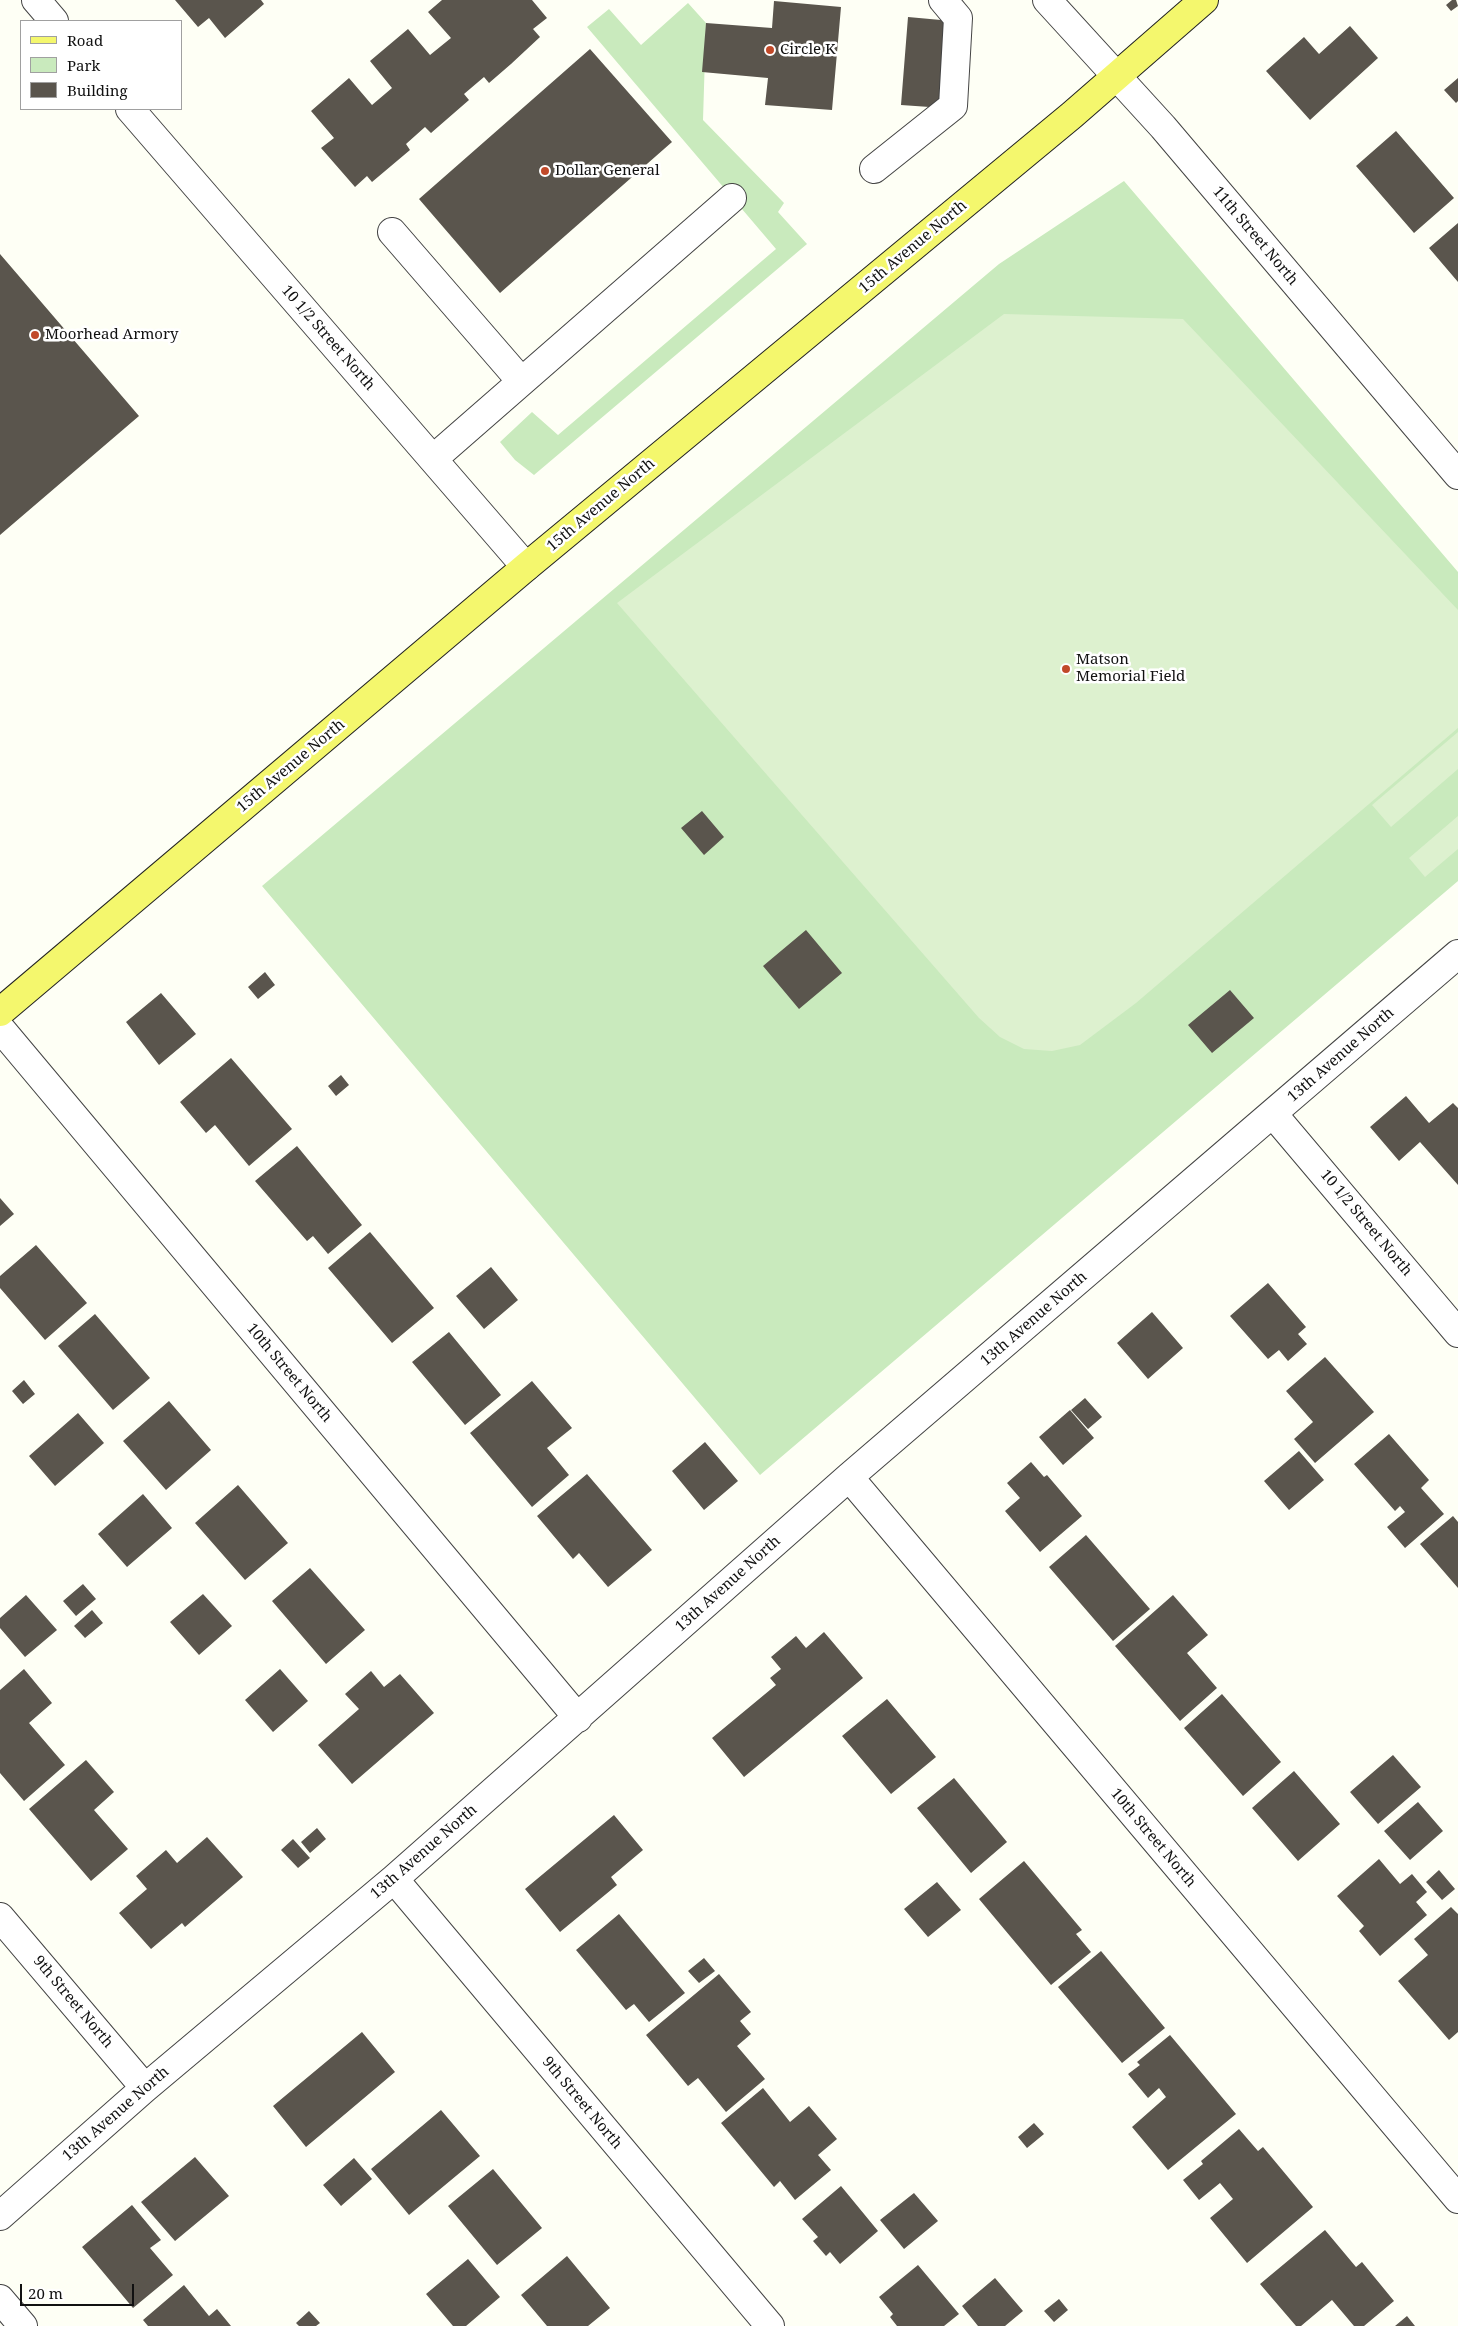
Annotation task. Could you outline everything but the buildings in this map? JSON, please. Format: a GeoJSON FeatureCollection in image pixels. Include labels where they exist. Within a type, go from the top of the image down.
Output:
{"type":"FeatureCollection","features":[{"type":"Feature","properties":{"kind":"main road","name":"15th Avenue North"},"geometry":{"type":"LineString","coordinates":[[0,1012],[526,567],[1118,76],[1204,0]]}},
{"type":"Feature","properties":{"kind":"street"},"geometry":{"type":"LineString","coordinates":[[36,0],[53,20]]}},
{"type":"Feature","properties":{"kind":"street"},"geometry":{"type":"LineString","coordinates":[[874,169],[953,106],[958,18],[943,0]]}},
{"type":"Feature","properties":{"kind":"street","name":"11th Street North"},"geometry":{"type":"LineString","coordinates":[[1047,0],[1118,76],[1458,475]]}},
{"type":"Feature","properties":{"kind":"street","name":"10 1/2 Street North"},"geometry":{"type":"LineString","coordinates":[[131,110],[526,567]]}},
{"type":"Feature","properties":{"kind":"street"},"geometry":{"type":"LineString","coordinates":[[433,459],[732,198]]}},
{"type":"Feature","properties":{"kind":"street"},"geometry":{"type":"LineString","coordinates":[[392,232],[522,381]]}},
{"type":"Feature","properties":{"kind":"street","name":"13th Avenue North"},"geometry":{"type":"LineString","coordinates":[[0,2216],[145,2088],[394,1879],[849,1477],[1458,954]]}},
{"type":"Feature","properties":{"kind":"street","name":"10th Street North"},"geometry":{"type":"LineString","coordinates":[[0,1028],[578,1718]]}},
{"type":"Feature","properties":{"kind":"street","name":"10 1/2 Street North"},"geometry":{"type":"LineString","coordinates":[[1273,1114],[1458,1333]]}},
{"type":"Feature","properties":{"kind":"street","name":"10th Street North"},"geometry":{"type":"LineString","coordinates":[[849,1477],[1458,2199]]}},
{"type":"Feature","properties":{"kind":"street","name":"9th Street North"},"geometry":{"type":"LineString","coordinates":[[394,1879],[770,2326]]}},
{"type":"Feature","properties":{"kind":"street","name":"9th Street North"},"geometry":{"type":"LineString","coordinates":[[0,1917],[145,2088]]}},
{"type":"Feature","properties":{"kind":"street"},"geometry":{"type":"LineString","coordinates":[[0,2299],[23,2326]]}},
{"type":"Feature","properties":{"kind":"green space"},"geometry":{"type":"Polygon","coordinates":[[[688,3],[706,23],[703,120],[784,203],[778,212],[807,244],[534,475],[515,460],[500,442],[532,412],[558,435],[776,249],[587,27],[609,9],[641,45],[688,3]]]}},
{"type":"Feature","properties":{"kind":"green space"},"geometry":{"type":"Polygon","coordinates":[[[1124,181],[1458,572],[1458,881],[760,1475],[262,886],[999,264],[1124,181]]]}},
{"type":"Feature","properties":{"kind":"green space","name":"Matson Memorial Field"},"geometry":{"type":"Polygon","coordinates":[[[1004,314],[1183,319],[1458,610],[1458,728],[1136,1003],[1080,1045],[1052,1051],[1024,1049],[1000,1037],[979,1018],[617,603],[1004,314]]]}},
{"type":"Feature","properties":{"kind":"green space"},"geometry":{"type":"Polygon","coordinates":[[[1458,732],[1458,769],[1391,827],[1372,805],[1458,732]]]}},
{"type":"Feature","properties":{"kind":"green space"},"geometry":{"type":"Polygon","coordinates":[[[1458,816],[1458,849],[1425,877],[1409,858],[1458,816]]]}},
{"type":"Feature","properties":{"kind":"place","name":"Circle K"},"geometry":{"type":"Point","coordinates":[770,50]}},
{"type":"Feature","properties":{"kind":"place","name":"Dollar General"},"geometry":{"type":"Point","coordinates":[545,171]}},
{"type":"Feature","properties":{"kind":"place","name":"Moorhead Armory"},"geometry":{"type":"Point","coordinates":[35,335]}},
{"type":"Feature","properties":{"kind":"place","name":"Matson Memorial Field"},"geometry":{"type":"Point","coordinates":[1066,669]}}]}
